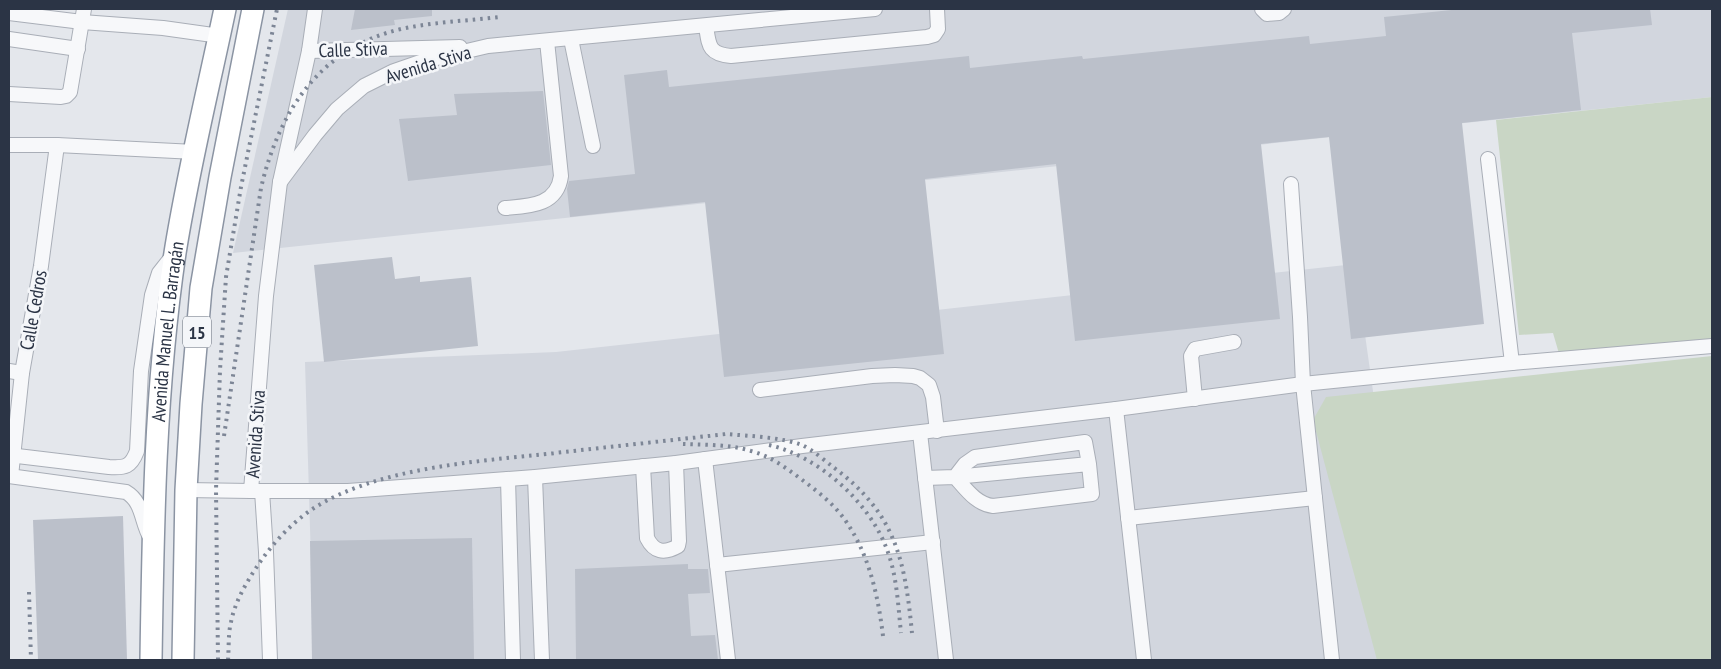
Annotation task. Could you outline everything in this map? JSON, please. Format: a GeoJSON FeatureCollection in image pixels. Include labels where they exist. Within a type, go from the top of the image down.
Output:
{"type":"FeatureCollection","features":[{"type":"Feature","properties":{"kind":"highway","name":"Avenida Manuel L. Barragán"},"geometry":{"type":"LineString","coordinates":[[151,660],[154,487],[162,371],[176,252],[225,9]]}},
{"type":"Feature","properties":{"kind":"highway","name":"Avenida Manuel L. Barragán"},"geometry":{"type":"LineString","coordinates":[[183,660],[186,490],[201,288],[220,177],[253,9]]}},
{"type":"Feature","properties":{"kind":"street"},"geometry":{"type":"LineString","coordinates":[[280,182],[309,51],[316,9]]}},
{"type":"Feature","properties":{"kind":"street","name":"Avenida Stiva"},"geometry":{"type":"LineString","coordinates":[[186,490],[256,491],[266,296],[280,182],[337,109],[364,86],[394,71],[420,62],[488,46],[706,26],[796,13],[875,9]]}},
{"type":"Feature","properties":{"kind":"street"},"geometry":{"type":"LineString","coordinates":[[706,26],[711,50],[731,56],[927,37],[934,34],[938,29],[937,9]]}},
{"type":"Feature","properties":{"kind":"street"},"geometry":{"type":"LineString","coordinates":[[1262,9],[1267,14],[1279,13],[1284,9]]}},
{"type":"Feature","properties":{"kind":"street"},"geometry":{"type":"LineString","coordinates":[[9,13],[83,16],[220,36]]}},
{"type":"Feature","properties":{"kind":"street"},"geometry":{"type":"LineString","coordinates":[[9,94],[66,96],[70,92],[83,16]]}},
{"type":"Feature","properties":{"kind":"street"},"geometry":{"type":"LineString","coordinates":[[9,39],[78,49]]}},
{"type":"Feature","properties":{"kind":"street"},"geometry":{"type":"LineString","coordinates":[[571,39],[592,146]]}},
{"type":"Feature","properties":{"kind":"street"},"geometry":{"type":"LineString","coordinates":[[505,208],[530,205],[543,201],[556,192],[560,186],[561,176],[547,41]]}},
{"type":"Feature","properties":{"kind":"street","name":"Calle Stiva"},"geometry":{"type":"LineString","coordinates":[[309,51],[488,46]]}},
{"type":"Feature","properties":{"kind":"street"},"geometry":{"type":"LineString","coordinates":[[9,145],[57,145],[195,152]]}},
{"type":"Feature","properties":{"kind":"street","name":"Calle Cedros"},"geometry":{"type":"LineString","coordinates":[[10,476],[15,372],[40,266],[57,145]]}},
{"type":"Feature","properties":{"kind":"street"},"geometry":{"type":"LineString","coordinates":[[1488,159],[1512,363]]}},
{"type":"Feature","properties":{"kind":"street"},"geometry":{"type":"LineString","coordinates":[[1291,184],[1303,384],[1332,660]]}},
{"type":"Feature","properties":{"kind":"street"},"geometry":{"type":"LineString","coordinates":[[11,455],[121,468],[128,466],[134,460],[137,451],[141,371],[152,295],[159,273],[176,252]]}},
{"type":"Feature","properties":{"kind":"street"},"geometry":{"type":"LineString","coordinates":[[1195,399],[1191,356],[1195,350],[1234,342]]}},
{"type":"Feature","properties":{"kind":"street"},"geometry":{"type":"LineString","coordinates":[[270,660],[266,552],[256,491],[348,491],[535,477],[676,463],[1303,384],[1512,363],[1712,346]]}},
{"type":"Feature","properties":{"kind":"street"},"geometry":{"type":"LineString","coordinates":[[760,390],[872,376],[895,374],[913,376],[920,378],[929,385],[933,397],[937,431]]}},
{"type":"Feature","properties":{"kind":"street"},"geometry":{"type":"LineString","coordinates":[[1116,409],[1144,660]]}},
{"type":"Feature","properties":{"kind":"street"},"geometry":{"type":"LineString","coordinates":[[920,433],[946,660]]}},
{"type":"Feature","properties":{"kind":"street"},"geometry":{"type":"LineString","coordinates":[[1085,442],[1092,494],[993,506],[984,505],[955,477],[964,464],[975,457],[1085,442]]}},
{"type":"Feature","properties":{"kind":"street"},"geometry":{"type":"LineString","coordinates":[[705,459],[728,660]]}},
{"type":"Feature","properties":{"kind":"street"},"geometry":{"type":"LineString","coordinates":[[643,466],[647,538],[657,550],[666,551],[678,546],[680,541],[676,463]]}},
{"type":"Feature","properties":{"kind":"street"},"geometry":{"type":"LineString","coordinates":[[925,478],[955,477],[1089,464]]}},
{"type":"Feature","properties":{"kind":"street"},"geometry":{"type":"LineString","coordinates":[[10,476],[126,492],[134,496],[138,502],[147,531],[153,541]]}},
{"type":"Feature","properties":{"kind":"street"},"geometry":{"type":"LineString","coordinates":[[535,477],[542,660]]}},
{"type":"Feature","properties":{"kind":"street"},"geometry":{"type":"LineString","coordinates":[[508,479],[513,660]]}},
{"type":"Feature","properties":{"kind":"street"},"geometry":{"type":"LineString","coordinates":[[1128,518],[1315,498]]}},
{"type":"Feature","properties":{"kind":"street"},"geometry":{"type":"LineString","coordinates":[[717,565],[933,542]]}},
{"type":"Feature","properties":{"kind":"shaded area"},"geometry":{"type":"Polygon","coordinates":[[[288,9],[1712,9],[1712,97],[233,253],[288,9]]]}},
{"type":"Feature","properties":{"kind":"shaded area"},"geometry":{"type":"Polygon","coordinates":[[[1355,264],[1411,660],[314,660],[305,362],[556,352],[1355,264]]]}},
{"type":"Feature","properties":{"kind":"green space"},"geometry":{"type":"Polygon","coordinates":[[[1712,97],[1712,339],[1560,357],[1553,333],[1519,335],[1496,120],[1712,97]]]}},
{"type":"Feature","properties":{"kind":"green space"},"geometry":{"type":"Polygon","coordinates":[[[1712,356],[1712,660],[1377,660],[1313,420],[1326,397],[1712,356]]]}},
{"type":"Feature","properties":{"kind":"building"},"geometry":{"type":"Polygon","coordinates":[[[355,9],[432,9],[432,16],[394,20],[395,25],[351,30],[355,9]]]}},
{"type":"Feature","properties":{"kind":"building"},"geometry":{"type":"Polygon","coordinates":[[[1461,9],[1650,9],[1652,25],[1572,33],[1581,110],[1462,123],[1484,324],[1351,339],[1329,137],[1261,144],[1280,319],[1075,341],[1056,164],[925,179],[944,354],[724,377],[705,202],[570,217],[567,189],[569,181],[635,174],[624,75],[667,70],[669,87],[969,56],[970,68],[1082,56],[1083,59],[1309,36],[1310,44],[1386,36],[1384,17],[1461,9]]]}},
{"type":"Feature","properties":{"kind":"building"},"geometry":{"type":"Polygon","coordinates":[[[543,91],[551,165],[408,181],[399,119],[457,115],[454,94],[543,91]]]}},
{"type":"Feature","properties":{"kind":"building"},"geometry":{"type":"Polygon","coordinates":[[[392,257],[395,279],[420,276],[420,282],[471,277],[478,346],[324,362],[314,265],[392,257]]]}},
{"type":"Feature","properties":{"kind":"building"},"geometry":{"type":"Polygon","coordinates":[[[123,516],[127,660],[38,660],[33,520],[123,516]]]}},
{"type":"Feature","properties":{"kind":"building"},"geometry":{"type":"Polygon","coordinates":[[[472,538],[474,660],[312,660],[310,541],[472,538]]]}},
{"type":"Feature","properties":{"kind":"building"},"geometry":{"type":"Polygon","coordinates":[[[688,564],[688,569],[708,569],[710,593],[688,594],[691,636],[715,635],[718,660],[576,660],[575,569],[688,564]]]}},
{"type":"Feature","properties":{"kind":"railway"},"geometry":{"type":"LineString","coordinates":[[218,660],[216,490],[220,370],[226,277],[241,187],[277,9]]}},
{"type":"Feature","properties":{"kind":"railway"},"geometry":{"type":"LineString","coordinates":[[224,436],[261,188],[279,133],[292,109],[307,87],[326,67],[347,51],[372,38],[401,29],[437,23],[499,17]]}},
{"type":"Feature","properties":{"kind":"railway"},"geometry":{"type":"LineString","coordinates":[[228,660],[229,631],[235,608],[256,568],[268,551],[297,520],[338,495],[392,476],[452,465],[726,434],[754,436],[802,445],[818,455],[854,484],[871,502],[894,540],[901,561],[906,583],[912,633]]}},
{"type":"Feature","properties":{"kind":"railway"},"geometry":{"type":"LineString","coordinates":[[683,444],[734,447],[765,456],[789,470],[830,503],[845,520],[866,561],[875,590],[883,636]]}},
{"type":"Feature","properties":{"kind":"railway"},"geometry":{"type":"LineString","coordinates":[[769,445],[805,459],[823,470],[854,497],[867,513],[878,530],[890,557],[901,633]]}},
{"type":"Feature","properties":{"kind":"railway"},"geometry":{"type":"LineString","coordinates":[[29,592],[31,660]]}}]}
